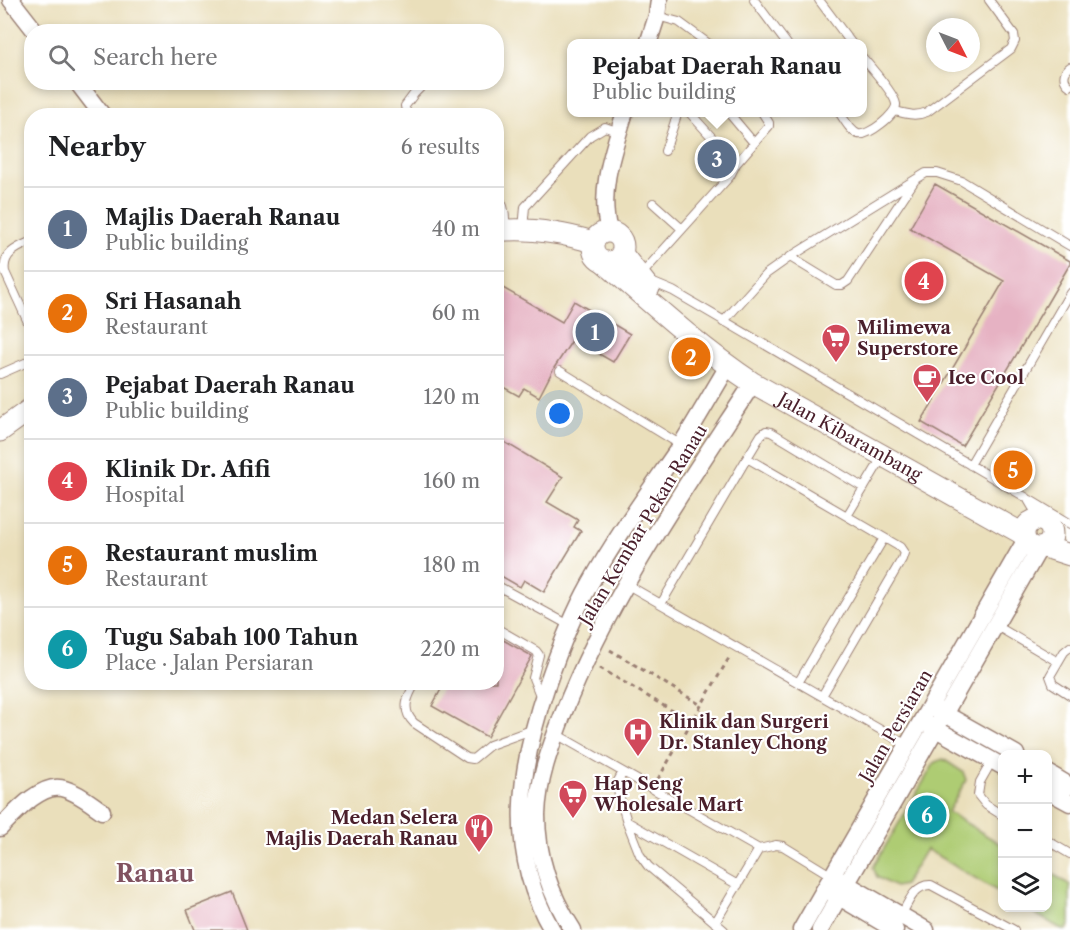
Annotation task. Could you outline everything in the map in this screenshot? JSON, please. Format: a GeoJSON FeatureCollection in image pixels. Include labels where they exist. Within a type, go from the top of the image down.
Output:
{"type":"FeatureCollection","features":[{"type":"Feature","properties":{"kind":"street"},"geometry":{"type":"LineString","coordinates":[[11,0],[30,24]]}},
{"type":"Feature","properties":{"kind":"street"},"geometry":{"type":"LineString","coordinates":[[649,39],[658,8]]}},
{"type":"Feature","properties":{"kind":"street"},"geometry":{"type":"LineString","coordinates":[[83,90],[97,108]]}},
{"type":"Feature","properties":{"kind":"street"},"geometry":{"type":"LineString","coordinates":[[508,230],[575,237],[601,237],[614,232],[622,239],[623,244],[613,258],[596,256],[592,247],[601,237],[609,163],[624,117]]}},
{"type":"Feature","properties":{"kind":"street","name":"Jalan Kibarambang"},"geometry":{"type":"LineString","coordinates":[[613,258],[639,276],[684,329]]}},
{"type":"Feature","properties":{"kind":"street","name":"Jalan Kibarambang"},"geometry":{"type":"LineString","coordinates":[[613,258],[652,304],[728,366],[753,383],[884,456],[1045,535],[1070,555]]}},
{"type":"Feature","properties":{"kind":"street","name":"Jalan Kembar Pekan Ranau"},"geometry":{"type":"LineString","coordinates":[[552,930],[541,911],[531,883],[521,824],[521,792],[525,764],[542,700],[569,625],[612,547],[681,445],[728,366]]}},
{"type":"Feature","properties":{"kind":"street","name":"Jalan Kembar Pekan Ranau"},"geometry":{"type":"LineString","coordinates":[[573,930],[552,894],[539,842],[537,814],[543,770],[586,660],[626,584],[753,383]]}},
{"type":"Feature","properties":{"kind":"street"},"geometry":{"type":"LineString","coordinates":[[0,431],[24,414]]}},
{"type":"Feature","properties":{"kind":"street"},"geometry":{"type":"LineString","coordinates":[[681,445],[704,459]]}},
{"type":"Feature","properties":{"kind":"street","name":"Jalan Persiaran"},"geometry":{"type":"LineString","coordinates":[[937,709],[995,625],[1045,535]]}},
{"type":"Feature","properties":{"kind":"street","name":"Jalan Persiaran"},"geometry":{"type":"LineString","coordinates":[[801,930],[836,886],[937,709],[1045,535]]}},
{"type":"Feature","properties":{"kind":"street"},"geometry":{"type":"LineString","coordinates":[[937,709],[998,757]]}},
{"type":"Feature","properties":{"kind":"street"},"geometry":{"type":"LineString","coordinates":[[929,724],[998,757]]}},
{"type":"Feature","properties":{"kind":"street","name":"Jalan Persiaran"},"geometry":{"type":"LineString","coordinates":[[820,930],[836,886],[907,745],[929,724]]}},
{"type":"Feature","properties":{"kind":"street"},"geometry":{"type":"LineString","coordinates":[[1052,776],[1070,786]]}},
{"type":"Feature","properties":{"kind":"street"},"geometry":{"type":"LineString","coordinates":[[0,828],[21,807],[51,789],[68,790],[102,811]]}},
{"type":"Feature","properties":{"kind":"street"},"geometry":{"type":"LineString","coordinates":[[1052,794],[1070,803]]}},
{"type":"Feature","properties":{"kind":"street"},"geometry":{"type":"LineString","coordinates":[[836,886],[897,925],[926,930]]}},
{"type":"Feature","properties":{"kind":"lane"},"geometry":{"type":"LineString","coordinates":[[754,0],[783,39]]}},
{"type":"Feature","properties":{"kind":"lane"},"geometry":{"type":"LineString","coordinates":[[819,0],[848,39]]}},
{"type":"Feature","properties":{"kind":"lane"},"geometry":{"type":"LineString","coordinates":[[895,111],[919,115],[927,111],[1011,49],[1015,41],[1014,34],[989,0]]}},
{"type":"Feature","properties":{"kind":"lane"},"geometry":{"type":"LineString","coordinates":[[658,8],[700,39]]}},
{"type":"Feature","properties":{"kind":"lane"},"geometry":{"type":"LineString","coordinates":[[843,117],[853,131],[862,135],[895,111],[895,100],[867,64]]}},
{"type":"Feature","properties":{"kind":"lane"},"geometry":{"type":"LineString","coordinates":[[1070,67],[1064,75],[1070,86]]}},
{"type":"Feature","properties":{"kind":"lane"},"geometry":{"type":"LineString","coordinates":[[405,108],[418,90]]}},
{"type":"Feature","properties":{"kind":"lane"},"geometry":{"type":"LineString","coordinates":[[665,151],[676,117]]}},
{"type":"Feature","properties":{"kind":"lane"},"geometry":{"type":"LineString","coordinates":[[694,117],[736,164]]}},
{"type":"Feature","properties":{"kind":"lane"},"geometry":{"type":"LineString","coordinates":[[732,117],[754,143]]}},
{"type":"Feature","properties":{"kind":"lane"},"geometry":{"type":"LineString","coordinates":[[765,117],[769,126],[736,164],[729,176],[639,276],[673,291],[1027,498],[1045,535]]}},
{"type":"Feature","properties":{"kind":"lane"},"geometry":{"type":"LineString","coordinates":[[508,230],[525,207],[590,136],[605,127],[619,132]]}},
{"type":"Feature","properties":{"kind":"lane"},"geometry":{"type":"LineString","coordinates":[[723,322],[766,274],[926,173],[936,173],[962,181],[1070,246]]}},
{"type":"Feature","properties":{"kind":"lane"},"geometry":{"type":"LineString","coordinates":[[790,257],[836,285],[842,285],[848,281],[917,178]]}},
{"type":"Feature","properties":{"kind":"lane"},"geometry":{"type":"LineString","coordinates":[[653,202],[682,229]]}},
{"type":"Feature","properties":{"kind":"lane"},"geometry":{"type":"LineString","coordinates":[[504,211],[508,230]]}},
{"type":"Feature","properties":{"kind":"lane"},"geometry":{"type":"LineString","coordinates":[[24,245],[11,251],[4,264],[5,272],[24,314]]}},
{"type":"Feature","properties":{"kind":"lane"},"geometry":{"type":"LineString","coordinates":[[970,465],[1070,293]]}},
{"type":"Feature","properties":{"kind":"lane"},"geometry":{"type":"LineString","coordinates":[[0,374],[24,364]]}},
{"type":"Feature","properties":{"kind":"lane"},"geometry":{"type":"LineString","coordinates":[[560,371],[681,445]]}},
{"type":"Feature","properties":{"kind":"lane"},"geometry":{"type":"LineString","coordinates":[[661,604],[747,458],[766,431],[864,488]]}},
{"type":"Feature","properties":{"kind":"lane"},"geometry":{"type":"LineString","coordinates":[[847,516],[884,456]]}},
{"type":"Feature","properties":{"kind":"lane"},"geometry":{"type":"LineString","coordinates":[[747,458],[884,538],[904,553],[822,696]]}},
{"type":"Feature","properties":{"kind":"lane"},"geometry":{"type":"LineString","coordinates":[[1027,498],[1045,535]]}},
{"type":"Feature","properties":{"kind":"lane"},"geometry":{"type":"LineString","coordinates":[[798,683],[884,538]]}},
{"type":"Feature","properties":{"kind":"lane"},"geometry":{"type":"LineString","coordinates":[[626,584],[907,745]]}},
{"type":"Feature","properties":{"kind":"lane"},"geometry":{"type":"LineString","coordinates":[[504,589],[569,625]]}},
{"type":"Feature","properties":{"kind":"lane"},"geometry":{"type":"LineString","coordinates":[[995,625],[1058,662]]}},
{"type":"Feature","properties":{"kind":"lane"},"geometry":{"type":"LineString","coordinates":[[504,633],[539,655],[533,678],[542,700]]}},
{"type":"Feature","properties":{"kind":"lane"},"geometry":{"type":"LineString","coordinates":[[1070,647],[1064,652],[1050,675],[1050,681],[1070,695]]}},
{"type":"Feature","properties":{"kind":"lane"},"geometry":{"type":"LineString","coordinates":[[412,690],[405,710],[409,718],[467,758],[472,759],[490,745],[534,729]]}},
{"type":"Feature","properties":{"kind":"lane"},"geometry":{"type":"LineString","coordinates":[[556,734],[759,849],[776,845],[783,846],[836,886]]}},
{"type":"Feature","properties":{"kind":"lane"},"geometry":{"type":"LineString","coordinates":[[998,757],[980,782],[978,795],[986,805],[998,812]]}},
{"type":"Feature","properties":{"kind":"lane"},"geometry":{"type":"LineString","coordinates":[[623,772],[617,788],[640,855],[648,866],[724,930]]}},
{"type":"Feature","properties":{"kind":"lane"},"geometry":{"type":"LineString","coordinates":[[627,822],[738,885]]}},
{"type":"Feature","properties":{"kind":"lane"},"geometry":{"type":"LineString","coordinates":[[1052,844],[1070,854]]}},
{"type":"Feature","properties":{"kind":"lane"},"geometry":{"type":"LineString","coordinates":[[715,922],[759,849]]}},
{"type":"Feature","properties":{"kind":"lane"},"geometry":{"type":"LineString","coordinates":[[897,925],[916,890],[924,884],[932,885],[1014,930]]}},
{"type":"Feature","properties":{"kind":"path"},"geometry":{"type":"LineString","coordinates":[[595,642],[701,705]]}},
{"type":"Feature","properties":{"kind":"path"},"geometry":{"type":"LineString","coordinates":[[652,788],[735,647]]}},
{"type":"Feature","properties":{"kind":"path"},"geometry":{"type":"LineString","coordinates":[[586,660],[691,722]]}},
{"type":"Feature","properties":{"kind":"green space"},"geometry":{"type":"Polygon","coordinates":[[[943,759],[963,772],[966,780],[948,812],[998,843],[998,892],[926,849],[904,885],[895,887],[877,877],[873,867],[935,762],[943,759]]]}},
{"type":"Feature","properties":{"kind":"green space"},"geometry":{"type":"Polygon","coordinates":[[[1052,874],[1070,885],[1070,924],[1066,930],[1032,912],[1052,912],[1052,874]]]}},
{"type":"Feature","properties":{"kind":"building"},"geometry":{"type":"Polygon","coordinates":[[[935,184],[1070,261],[962,446],[921,422],[1004,281],[910,228],[935,184]]]}},
{"type":"Feature","properties":{"kind":"building"},"geometry":{"type":"Polygon","coordinates":[[[504,289],[562,322],[574,301],[630,334],[613,362],[573,339],[539,397],[524,388],[519,396],[504,388],[504,289]]]}},
{"type":"Feature","properties":{"kind":"building"},"geometry":{"type":"Polygon","coordinates":[[[504,442],[563,477],[547,502],[578,520],[574,527],[581,531],[544,592],[524,580],[520,587],[504,578],[504,442]]]}},
{"type":"Feature","properties":{"kind":"building"},"geometry":{"type":"Polygon","coordinates":[[[504,640],[532,656],[487,737],[432,706],[441,690],[504,690],[504,640]]]}},
{"type":"Feature","properties":{"kind":"building"},"geometry":{"type":"Polygon","coordinates":[[[232,892],[247,930],[195,930],[187,910],[232,892]]]}},
{"type":"Feature","properties":{"kind":"place","name":"Pejabat Daerah Ranau"},"geometry":{"type":"Point","coordinates":[717,159]}},
{"type":"Feature","properties":{"kind":"place","name":"Klinik Dr. Afifi"},"geometry":{"type":"Point","coordinates":[924,281]}},
{"type":"Feature","properties":{"kind":"place","name":"Majlis Daerah Ranau"},"geometry":{"type":"Point","coordinates":[595,332]}},
{"type":"Feature","properties":{"kind":"place","name":"Sri Hasanah"},"geometry":{"type":"Point","coordinates":[691,357]}},
{"type":"Feature","properties":{"kind":"place","name":"Milimewa Superstore"},"geometry":{"type":"Point","coordinates":[836,364]}},
{"type":"Feature","properties":{"kind":"place","name":"Ice Cool"},"geometry":{"type":"Point","coordinates":[927,404]}},
{"type":"Feature","properties":{"kind":"place","name":"Restaurant muslim"},"geometry":{"type":"Point","coordinates":[1013,470]}},
{"type":"Feature","properties":{"kind":"place","name":"Klinik dan Surgeri Dr. Stanley Chong"},"geometry":{"type":"Point","coordinates":[638,758]}},
{"type":"Feature","properties":{"kind":"place","name":"Tugu Sabah 100 Tahun"},"geometry":{"type":"Point","coordinates":[927,815]}},
{"type":"Feature","properties":{"kind":"place","name":"Hap Seng Wholesale Mart"},"geometry":{"type":"Point","coordinates":[573,820]}},
{"type":"Feature","properties":{"kind":"place","name":"Medan Selera Majlis Daerah Ranau"},"geometry":{"type":"Point","coordinates":[479,854]}},
{"type":"Feature","properties":{"kind":"district","name":"Ranau"},"geometry":{"type":"Point","coordinates":[155,873]}}]}
